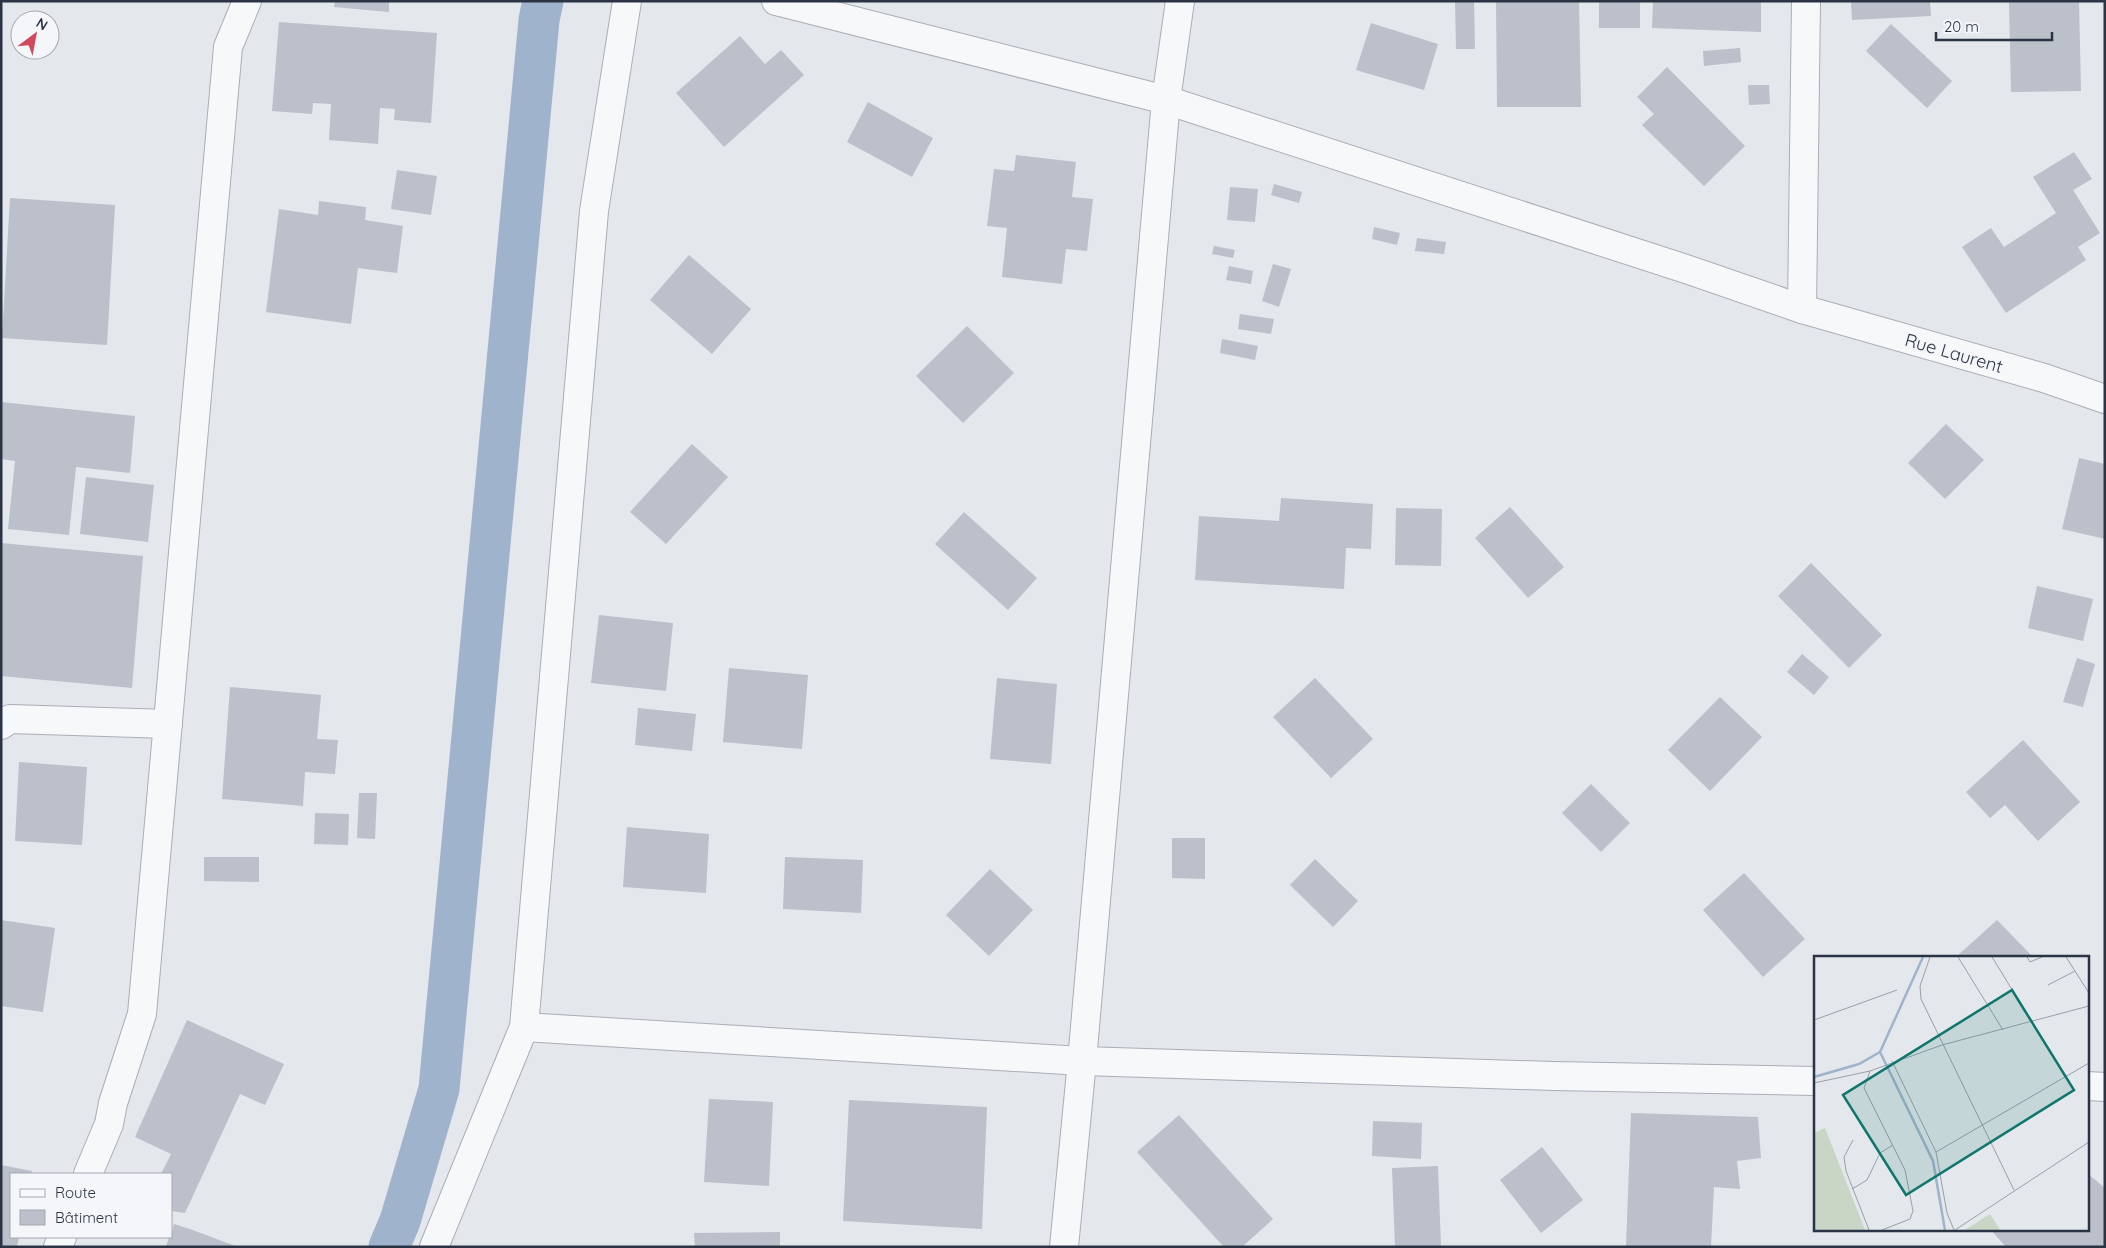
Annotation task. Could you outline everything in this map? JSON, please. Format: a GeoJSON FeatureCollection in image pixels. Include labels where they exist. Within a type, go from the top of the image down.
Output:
{"type":"FeatureCollection","features":[{"type":"Feature","properties":{"kind":"street"},"geometry":{"type":"LineString","coordinates":[[88,1173],[109,1124],[113,1103],[142,1014],[228,47],[246,1]]}},
{"type":"Feature","properties":{"kind":"street"},"geometry":{"type":"LineString","coordinates":[[434,1247],[524,1027],[594,211],[627,1]]}},
{"type":"Feature","properties":{"kind":"street","name":"Rue Laurent"},"geometry":{"type":"LineString","coordinates":[[776,1],[1166,100],[1671,264],[1802,309],[2044,378],[2105,399]]}},
{"type":"Feature","properties":{"kind":"street"},"geometry":{"type":"LineString","coordinates":[[1064,1247],[1166,100],[1180,1]]}},
{"type":"Feature","properties":{"kind":"street"},"geometry":{"type":"LineString","coordinates":[[1802,309],[1806,1]]}},
{"type":"Feature","properties":{"kind":"street"},"geometry":{"type":"LineString","coordinates":[[1,725],[10,719],[168,724]]}},
{"type":"Feature","properties":{"kind":"street"},"geometry":{"type":"LineString","coordinates":[[524,1027],[1082,1060],[1553,1076],[1814,1081]]}},
{"type":"Feature","properties":{"kind":"street"},"geometry":{"type":"LineString","coordinates":[[2088,1086],[2105,1087]]}},
{"type":"Feature","properties":{"kind":"building"},"geometry":{"type":"Polygon","coordinates":[[[335,1],[389,1],[389,12],[334,7],[335,1]]]}},
{"type":"Feature","properties":{"kind":"building"},"geometry":{"type":"Polygon","coordinates":[[[1455,1],[1474,1],[1475,49],[1456,49],[1455,1]]]}},
{"type":"Feature","properties":{"kind":"building"},"geometry":{"type":"Polygon","coordinates":[[[1496,1],[1579,1],[1581,107],[1497,107],[1496,1]]]}},
{"type":"Feature","properties":{"kind":"building"},"geometry":{"type":"Polygon","coordinates":[[[1599,1],[1640,1],[1640,28],[1599,28],[1599,1]]]}},
{"type":"Feature","properties":{"kind":"building"},"geometry":{"type":"Polygon","coordinates":[[[1653,1],[1761,1],[1761,32],[1652,28],[1653,1]]]}},
{"type":"Feature","properties":{"kind":"building"},"geometry":{"type":"Polygon","coordinates":[[[1851,1],[1930,1],[1931,16],[1852,20],[1851,1]]]}},
{"type":"Feature","properties":{"kind":"building"},"geometry":{"type":"Polygon","coordinates":[[[2009,1],[2079,1],[2081,91],[2011,92],[2009,1]]]}},
{"type":"Feature","properties":{"kind":"building"},"geometry":{"type":"Polygon","coordinates":[[[279,22],[437,33],[431,123],[394,120],[395,109],[380,108],[378,144],[329,140],[331,104],[313,103],[312,114],[272,111],[279,22]]]}},
{"type":"Feature","properties":{"kind":"building"},"geometry":{"type":"Polygon","coordinates":[[[1371,23],[1438,44],[1424,90],[1356,70],[1371,23]]]}},
{"type":"Feature","properties":{"kind":"building"},"geometry":{"type":"Polygon","coordinates":[[[1891,24],[1952,81],[1927,108],[1866,51],[1891,24]]]}},
{"type":"Feature","properties":{"kind":"building"},"geometry":{"type":"Polygon","coordinates":[[[740,36],[765,64],[781,50],[804,75],[724,147],[676,93],[740,36]]]}},
{"type":"Feature","properties":{"kind":"building"},"geometry":{"type":"Polygon","coordinates":[[[1740,48],[1741,62],[1704,66],[1703,51],[1740,48]]]}},
{"type":"Feature","properties":{"kind":"building"},"geometry":{"type":"Polygon","coordinates":[[[1667,67],[1745,146],[1704,186],[1642,125],[1654,114],[1637,97],[1667,67]]]}},
{"type":"Feature","properties":{"kind":"building"},"geometry":{"type":"Polygon","coordinates":[[[1748,85],[1769,85],[1770,104],[1749,105],[1748,85]]]}},
{"type":"Feature","properties":{"kind":"building"},"geometry":{"type":"Polygon","coordinates":[[[868,102],[933,138],[912,177],[847,142],[868,102]]]}},
{"type":"Feature","properties":{"kind":"building"},"geometry":{"type":"Polygon","coordinates":[[[2074,152],[2092,179],[2073,190],[2100,233],[2078,247],[2086,260],[2006,313],[1962,247],[1991,228],[2004,247],[2056,213],[2033,177],[2074,152]]]}},
{"type":"Feature","properties":{"kind":"building"},"geometry":{"type":"Polygon","coordinates":[[[1016,155],[1076,162],[1072,197],[1093,199],[1087,251],[1066,249],[1062,284],[1002,277],[1007,228],[987,226],[994,169],[1014,171],[1016,155]]]}},
{"type":"Feature","properties":{"kind":"building"},"geometry":{"type":"Polygon","coordinates":[[[397,170],[437,176],[431,215],[391,209],[397,170]]]}},
{"type":"Feature","properties":{"kind":"building"},"geometry":{"type":"Polygon","coordinates":[[[1274,184],[1302,192],[1299,203],[1271,195],[1274,184]]]}},
{"type":"Feature","properties":{"kind":"building"},"geometry":{"type":"Polygon","coordinates":[[[1230,187],[1258,189],[1255,222],[1227,220],[1230,187]]]}},
{"type":"Feature","properties":{"kind":"building"},"geometry":{"type":"Polygon","coordinates":[[[10,198],[115,205],[107,345],[2,338],[10,198]]]}},
{"type":"Feature","properties":{"kind":"building"},"geometry":{"type":"Polygon","coordinates":[[[319,201],[366,207],[365,220],[403,226],[397,273],[358,268],[351,324],[266,312],[279,209],[318,215],[319,201]]]}},
{"type":"Feature","properties":{"kind":"building"},"geometry":{"type":"Polygon","coordinates":[[[1374,227],[1400,233],[1397,245],[1372,239],[1374,227]]]}},
{"type":"Feature","properties":{"kind":"building"},"geometry":{"type":"Polygon","coordinates":[[[1417,238],[1446,242],[1444,254],[1415,251],[1417,238]]]}},
{"type":"Feature","properties":{"kind":"building"},"geometry":{"type":"Polygon","coordinates":[[[1214,246],[1235,250],[1233,258],[1212,254],[1214,246]]]}},
{"type":"Feature","properties":{"kind":"building"},"geometry":{"type":"Polygon","coordinates":[[[689,255],[751,309],[712,354],[650,300],[689,255]]]}},
{"type":"Feature","properties":{"kind":"building"},"geometry":{"type":"Polygon","coordinates":[[[1273,264],[1291,269],[1279,307],[1262,301],[1273,264]]]}},
{"type":"Feature","properties":{"kind":"building"},"geometry":{"type":"Polygon","coordinates":[[[1229,266],[1253,271],[1251,284],[1226,280],[1229,266]]]}},
{"type":"Feature","properties":{"kind":"building"},"geometry":{"type":"Polygon","coordinates":[[[1240,314],[1274,319],[1271,334],[1238,329],[1240,314]]]}},
{"type":"Feature","properties":{"kind":"building"},"geometry":{"type":"Polygon","coordinates":[[[967,326],[1014,373],[963,423],[916,376],[967,326]]]}},
{"type":"Feature","properties":{"kind":"building"},"geometry":{"type":"Polygon","coordinates":[[[1222,339],[1258,346],[1255,360],[1220,353],[1222,339]]]}},
{"type":"Feature","properties":{"kind":"building"},"geometry":{"type":"Polygon","coordinates":[[[1,402],[135,416],[130,473],[76,467],[69,535],[8,529],[15,461],[1,459],[1,402]]]}},
{"type":"Feature","properties":{"kind":"building"},"geometry":{"type":"Polygon","coordinates":[[[1946,424],[1984,460],[1945,499],[1908,463],[1946,424]]]}},
{"type":"Feature","properties":{"kind":"building"},"geometry":{"type":"Polygon","coordinates":[[[692,444],[728,477],[666,544],[630,512],[692,444]]]}},
{"type":"Feature","properties":{"kind":"building"},"geometry":{"type":"Polygon","coordinates":[[[2079,458],[2105,464],[2105,539],[2062,529],[2079,458]]]}},
{"type":"Feature","properties":{"kind":"building"},"geometry":{"type":"Polygon","coordinates":[[[86,477],[154,485],[148,542],[80,534],[86,477]]]}},
{"type":"Feature","properties":{"kind":"building"},"geometry":{"type":"Polygon","coordinates":[[[1281,498],[1373,504],[1371,549],[1346,548],[1344,589],[1195,580],[1199,516],[1279,521],[1281,498]]]}},
{"type":"Feature","properties":{"kind":"building"},"geometry":{"type":"Polygon","coordinates":[[[1510,507],[1564,567],[1528,598],[1475,538],[1510,507]]]}},
{"type":"Feature","properties":{"kind":"building"},"geometry":{"type":"Polygon","coordinates":[[[1396,508],[1442,509],[1441,566],[1395,565],[1396,508]]]}},
{"type":"Feature","properties":{"kind":"building"},"geometry":{"type":"Polygon","coordinates":[[[964,512],[1037,578],[1008,610],[935,544],[964,512]]]}},
{"type":"Feature","properties":{"kind":"building"},"geometry":{"type":"Polygon","coordinates":[[[1,543],[143,556],[132,688],[1,676],[1,543]]]}},
{"type":"Feature","properties":{"kind":"building"},"geometry":{"type":"Polygon","coordinates":[[[1811,563],[1882,635],[1849,668],[1778,596],[1811,563]]]}},
{"type":"Feature","properties":{"kind":"building"},"geometry":{"type":"Polygon","coordinates":[[[2037,586],[2093,599],[2083,641],[2028,628],[2037,586]]]}},
{"type":"Feature","properties":{"kind":"building"},"geometry":{"type":"Polygon","coordinates":[[[599,615],[673,623],[666,691],[591,683],[599,615]]]}},
{"type":"Feature","properties":{"kind":"building"},"geometry":{"type":"Polygon","coordinates":[[[1802,654],[1829,677],[1814,695],[1787,672],[1802,654]]]}},
{"type":"Feature","properties":{"kind":"building"},"geometry":{"type":"Polygon","coordinates":[[[2077,658],[2095,664],[2083,707],[2063,702],[2077,658]]]}},
{"type":"Feature","properties":{"kind":"building"},"geometry":{"type":"Polygon","coordinates":[[[729,668],[808,675],[802,749],[723,742],[729,668]]]}},
{"type":"Feature","properties":{"kind":"building"},"geometry":{"type":"Polygon","coordinates":[[[997,678],[1057,684],[1051,764],[990,759],[997,678]]]}},
{"type":"Feature","properties":{"kind":"building"},"geometry":{"type":"Polygon","coordinates":[[[1315,678],[1373,739],[1331,778],[1273,717],[1315,678]]]}},
{"type":"Feature","properties":{"kind":"building"},"geometry":{"type":"Polygon","coordinates":[[[230,687],[321,695],[317,739],[338,740],[335,774],[305,772],[303,806],[222,799],[230,687]]]}},
{"type":"Feature","properties":{"kind":"building"},"geometry":{"type":"Polygon","coordinates":[[[1720,697],[1762,737],[1710,791],[1668,750],[1720,697]]]}},
{"type":"Feature","properties":{"kind":"building"},"geometry":{"type":"Polygon","coordinates":[[[638,708],[696,714],[692,751],[635,745],[638,708]]]}},
{"type":"Feature","properties":{"kind":"building"},"geometry":{"type":"Polygon","coordinates":[[[2023,740],[2080,802],[2038,841],[2005,805],[1990,818],[1966,792],[2023,740]]]}},
{"type":"Feature","properties":{"kind":"building"},"geometry":{"type":"Polygon","coordinates":[[[19,762],[87,767],[82,845],[15,841],[19,762]]]}},
{"type":"Feature","properties":{"kind":"building"},"geometry":{"type":"Polygon","coordinates":[[[1591,784],[1630,823],[1601,852],[1562,813],[1591,784]]]}},
{"type":"Feature","properties":{"kind":"building"},"geometry":{"type":"Polygon","coordinates":[[[359,793],[377,793],[375,839],[357,838],[359,793]]]}},
{"type":"Feature","properties":{"kind":"building"},"geometry":{"type":"Polygon","coordinates":[[[315,813],[349,814],[348,845],[314,844],[315,813]]]}},
{"type":"Feature","properties":{"kind":"building"},"geometry":{"type":"Polygon","coordinates":[[[627,827],[709,834],[706,893],[623,887],[627,827]]]}},
{"type":"Feature","properties":{"kind":"building"},"geometry":{"type":"Polygon","coordinates":[[[1172,838],[1205,838],[1205,879],[1172,878],[1172,838]]]}},
{"type":"Feature","properties":{"kind":"building"},"geometry":{"type":"Polygon","coordinates":[[[204,857],[259,857],[259,882],[204,881],[204,857]]]}},
{"type":"Feature","properties":{"kind":"building"},"geometry":{"type":"Polygon","coordinates":[[[785,857],[863,860],[861,913],[783,909],[785,857]]]}},
{"type":"Feature","properties":{"kind":"building"},"geometry":{"type":"Polygon","coordinates":[[[1315,859],[1358,901],[1333,927],[1290,885],[1315,859]]]}},
{"type":"Feature","properties":{"kind":"building"},"geometry":{"type":"Polygon","coordinates":[[[990,869],[1033,910],[989,956],[946,915],[990,869]]]}},
{"type":"Feature","properties":{"kind":"building"},"geometry":{"type":"Polygon","coordinates":[[[1744,873],[1805,939],[1763,977],[1703,910],[1744,873]]]}},
{"type":"Feature","properties":{"kind":"building"},"geometry":{"type":"Polygon","coordinates":[[[1,920],[55,928],[43,1012],[1,1006],[1,920]]]}},
{"type":"Feature","properties":{"kind":"building"},"geometry":{"type":"Polygon","coordinates":[[[1997,920],[2032,956],[1957,956],[1997,920]]]}},
{"type":"Feature","properties":{"kind":"building"},"geometry":{"type":"Polygon","coordinates":[[[187,1020],[284,1064],[265,1105],[240,1094],[185,1213],[172,1211],[172,1173],[162,1173],[171,1154],[135,1137],[187,1020]]]}},
{"type":"Feature","properties":{"kind":"building"},"geometry":{"type":"Polygon","coordinates":[[[709,1099],[773,1102],[769,1186],[704,1182],[709,1099]]]}},
{"type":"Feature","properties":{"kind":"building"},"geometry":{"type":"Polygon","coordinates":[[[849,1100],[987,1107],[982,1229],[843,1221],[849,1100]]]}},
{"type":"Feature","properties":{"kind":"building"},"geometry":{"type":"Polygon","coordinates":[[[1631,1113],[1758,1117],[1761,1158],[1737,1161],[1740,1189],[1714,1187],[1711,1247],[1626,1247],[1631,1113]]]}},
{"type":"Feature","properties":{"kind":"building"},"geometry":{"type":"Polygon","coordinates":[[[1179,1115],[1273,1219],[1242,1247],[1224,1247],[1137,1152],[1179,1115]]]}},
{"type":"Feature","properties":{"kind":"building"},"geometry":{"type":"Polygon","coordinates":[[[1373,1121],[1422,1123],[1421,1159],[1372,1156],[1373,1121]]]}},
{"type":"Feature","properties":{"kind":"building"},"geometry":{"type":"Polygon","coordinates":[[[1542,1147],[1583,1200],[1541,1233],[1500,1180],[1542,1147]]]}},
{"type":"Feature","properties":{"kind":"building"},"geometry":{"type":"Polygon","coordinates":[[[1,1165],[32,1171],[31,1173],[10,1173],[10,1238],[19,1238],[17,1247],[1,1247],[1,1165]]]}},
{"type":"Feature","properties":{"kind":"building"},"geometry":{"type":"Polygon","coordinates":[[[1438,1166],[1441,1247],[1395,1247],[1392,1168],[1438,1166]]]}},
{"type":"Feature","properties":{"kind":"building"},"geometry":{"type":"Polygon","coordinates":[[[2088,1174],[2105,1188],[2105,1247],[2006,1247],[1991,1230],[2088,1230],[2088,1174]]]}},
{"type":"Feature","properties":{"kind":"building"},"geometry":{"type":"Polygon","coordinates":[[[174,1224],[238,1247],[166,1247],[169,1238],[172,1238],[174,1224]]]}},
{"type":"Feature","properties":{"kind":"building"},"geometry":{"type":"Polygon","coordinates":[[[780,1232],[780,1247],[695,1247],[694,1233],[780,1232]]]}},
{"type":"Feature","properties":{"kind":"waterway"},"geometry":{"type":"LineString","coordinates":[[389,1247],[400,1221],[439,1089],[539,20],[543,1]]}}]}
